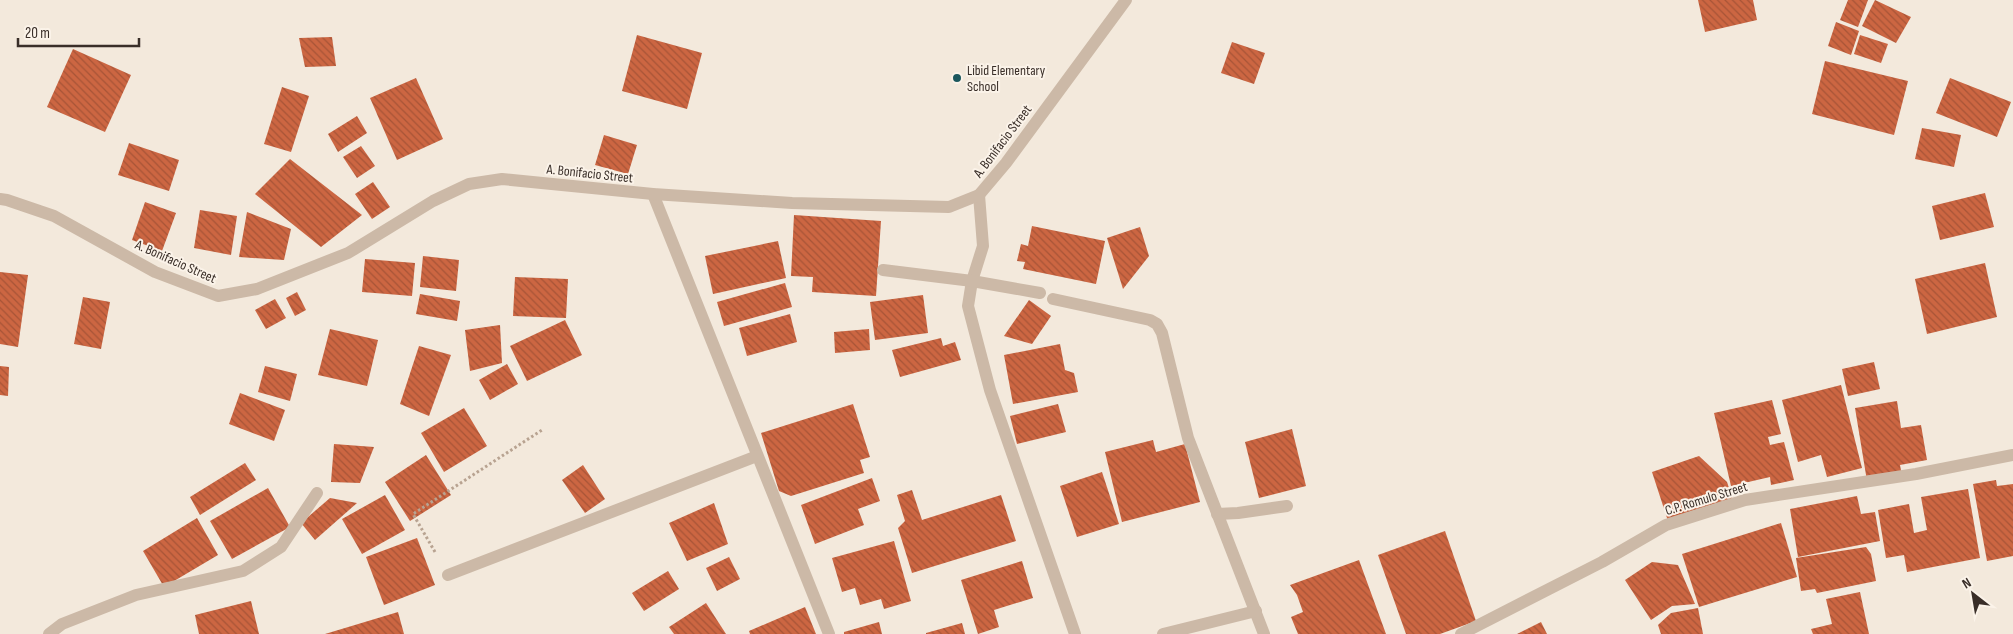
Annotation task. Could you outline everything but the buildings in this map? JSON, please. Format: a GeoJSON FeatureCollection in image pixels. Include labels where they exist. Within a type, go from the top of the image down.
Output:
{"type":"FeatureCollection","features":[{"type":"Feature","properties":{"kind":"street","name":"A. Bonifacio Street"},"geometry":{"type":"LineString","coordinates":[[0,199],[54,216],[156,272],[218,296],[257,289],[348,253],[433,200],[469,184],[502,179],[653,194],[792,203],[949,207],[979,195],[1006,163],[1126,0]]}},
{"type":"Feature","properties":{"kind":"street"},"geometry":{"type":"LineString","coordinates":[[653,194],[829,634]]}},
{"type":"Feature","properties":{"kind":"street"},"geometry":{"type":"LineString","coordinates":[[979,195],[983,246],[972,281],[968,306],[990,390],[1075,634]]}},
{"type":"Feature","properties":{"kind":"street"},"geometry":{"type":"LineString","coordinates":[[883,270],[972,281],[1040,293]]}},
{"type":"Feature","properties":{"kind":"street"},"geometry":{"type":"LineString","coordinates":[[1053,299],[1150,320],[1157,324],[1166,347],[1188,438],[1264,634]]}},
{"type":"Feature","properties":{"kind":"street","name":"C.P. Romulo Street"},"geometry":{"type":"LineString","coordinates":[[1462,634],[1602,562],[1666,525],[1745,500],[1916,474],[2013,455]]}},
{"type":"Feature","properties":{"kind":"street"},"geometry":{"type":"LineString","coordinates":[[448,575],[757,456]]}},
{"type":"Feature","properties":{"kind":"street"},"geometry":{"type":"LineString","coordinates":[[49,634],[62,624],[136,595],[243,572],[281,546],[317,493]]}},
{"type":"Feature","properties":{"kind":"street"},"geometry":{"type":"LineString","coordinates":[[1217,514],[1287,506]]}},
{"type":"Feature","properties":{"kind":"street"},"geometry":{"type":"LineString","coordinates":[[1163,634],[1256,612]]}},
{"type":"Feature","properties":{"kind":"path"},"geometry":{"type":"LineString","coordinates":[[448,575],[413,514],[542,430]]}},
{"type":"Feature","properties":{"kind":"place","name":"Libid Elementary School"},"geometry":{"type":"Point","coordinates":[957,78]}}]}
